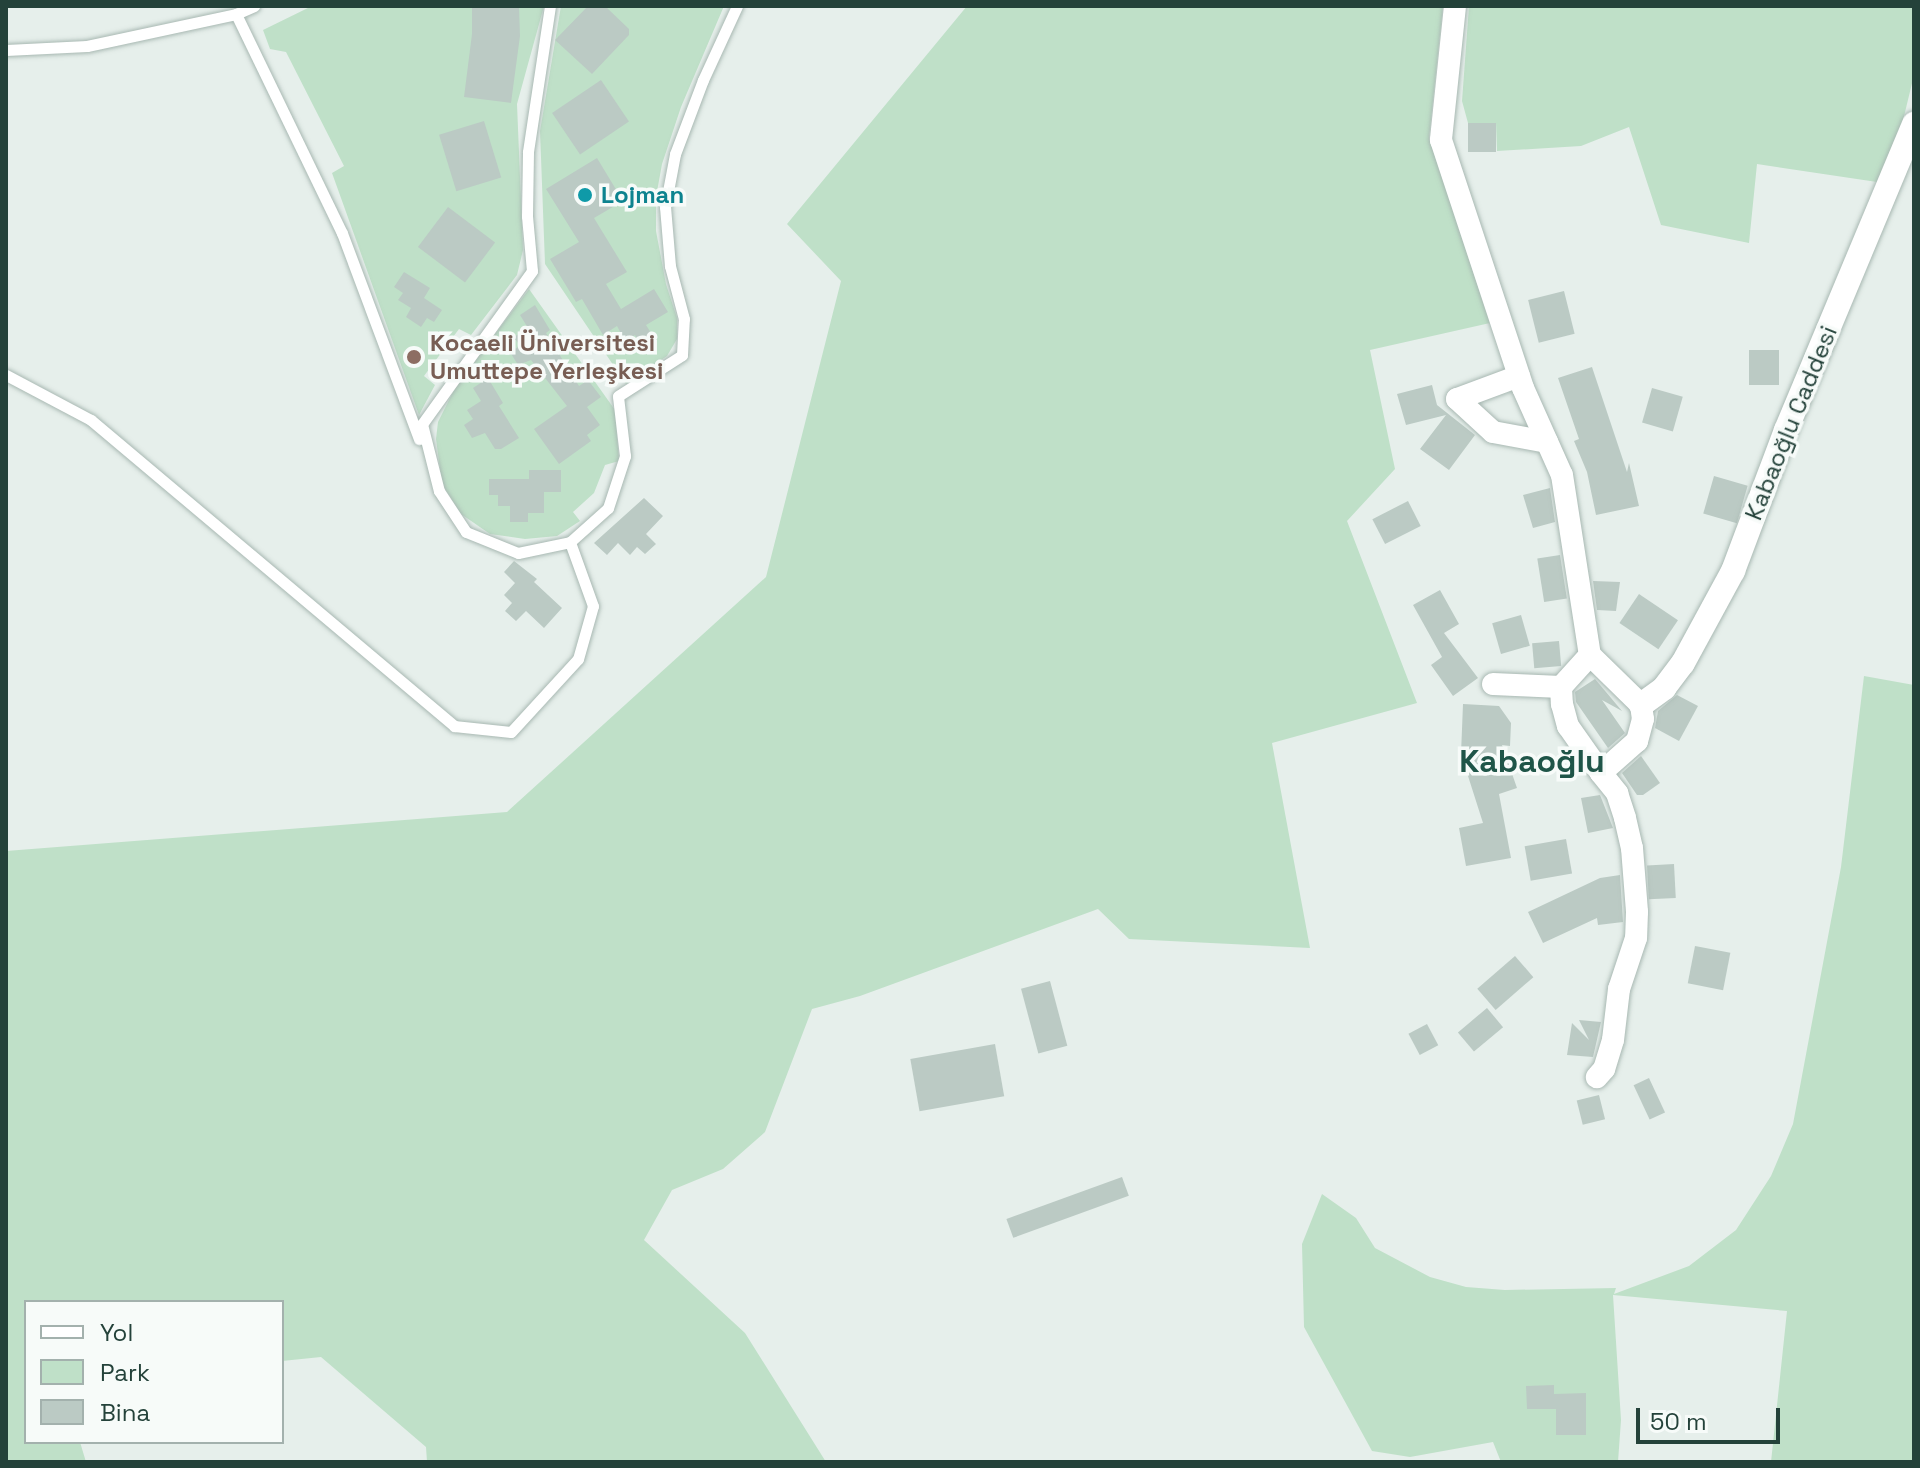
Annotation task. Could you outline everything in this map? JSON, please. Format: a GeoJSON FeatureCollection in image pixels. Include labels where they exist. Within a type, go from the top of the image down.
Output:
{"type":"FeatureCollection","features":[{"type":"Feature","properties":{"kind":"street"},"geometry":{"type":"LineString","coordinates":[[1455,6],[1441,140],[1519,376],[1562,475],[1590,655],[1641,705],[1642,730],[1637,741],[1601,773]]}},
{"type":"Feature","properties":{"kind":"street","name":"Kabaoğlu Caddesi"},"geometry":{"type":"LineString","coordinates":[[1641,705],[1664,688],[1683,663],[1733,571],[1786,430],[1914,124]]}},
{"type":"Feature","properties":{"kind":"street"},"geometry":{"type":"LineString","coordinates":[[1519,376],[1457,399],[1493,432],[1547,442]]}},
{"type":"Feature","properties":{"kind":"street"},"geometry":{"type":"LineString","coordinates":[[1561,687],[1590,655]]}},
{"type":"Feature","properties":{"kind":"street"},"geometry":{"type":"LineString","coordinates":[[1493,684],[1561,687]]}},
{"type":"Feature","properties":{"kind":"street"},"geometry":{"type":"LineString","coordinates":[[1561,687],[1568,726],[1617,793],[1632,848],[1636,938],[1619,989],[1613,1040],[1604,1069],[1597,1077]]}},
{"type":"Feature","properties":{"kind":"lane"},"geometry":{"type":"LineString","coordinates":[[6,50],[87,46],[236,14],[254,6]]}},
{"type":"Feature","properties":{"kind":"lane"},"geometry":{"type":"LineString","coordinates":[[439,491],[422,424],[532,271],[527,216],[528,152],[550,6]]}},
{"type":"Feature","properties":{"kind":"lane"},"geometry":{"type":"LineString","coordinates":[[236,14],[342,233],[439,491],[466,532],[518,553],[570,542],[608,508],[625,456],[618,396],[682,355],[684,319],[670,266],[665,207],[675,154],[703,80],[737,6]]}},
{"type":"Feature","properties":{"kind":"lane"},"geometry":{"type":"LineString","coordinates":[[6,375],[91,420],[454,726],[511,732],[578,659],[593,606],[570,542]]}},
{"type":"Feature","properties":{"kind":"green space"},"geometry":{"type":"Polygon","coordinates":[[[312,6],[544,6],[517,104],[523,250],[517,275],[471,335],[459,329],[424,376],[435,385],[419,415],[332,173],[344,166],[286,52],[270,49],[263,30],[312,6]]]}},
{"type":"Feature","properties":{"kind":"green space"},"geometry":{"type":"Polygon","coordinates":[[[561,6],[724,6],[681,107],[662,164],[656,197],[656,231],[666,284],[677,318],[677,339],[667,356],[626,384],[545,264],[540,131],[561,6]]]}},
{"type":"Feature","properties":{"kind":"green space"},"geometry":{"type":"Polygon","coordinates":[[[967,6],[1443,6],[1429,138],[1490,323],[1370,350],[1395,469],[1347,521],[1417,703],[1272,743],[1310,948],[1129,939],[1098,909],[860,996],[812,1009],[765,1132],[723,1169],[672,1190],[644,1240],[745,1333],[826,1462],[427,1462],[426,1447],[321,1357],[284,1361],[284,1300],[24,1300],[24,1444],[81,1444],[86,1462],[6,1462],[6,851],[507,812],[766,577],[841,281],[787,224],[967,6]]]}},
{"type":"Feature","properties":{"kind":"green space"},"geometry":{"type":"Polygon","coordinates":[[[1469,6],[1914,6],[1914,75],[1899,137],[1877,182],[1757,164],[1749,243],[1661,225],[1629,127],[1581,146],[1497,151],[1496,123],[1468,123],[1462,101],[1469,6]]]}},
{"type":"Feature","properties":{"kind":"green space"},"geometry":{"type":"Polygon","coordinates":[[[529,289],[615,410],[619,461],[605,465],[594,493],[573,512],[580,521],[557,536],[525,539],[490,534],[461,514],[442,484],[436,439],[438,422],[456,386],[529,289]]]}},
{"type":"Feature","properties":{"kind":"green space"},"geometry":{"type":"Polygon","coordinates":[[[1864,676],[1914,685],[1914,1462],[1771,1462],[1787,1311],[1613,1295],[1621,1420],[1618,1462],[1501,1462],[1493,1442],[1410,1457],[1372,1451],[1304,1327],[1302,1244],[1322,1194],[1356,1218],[1375,1248],[1430,1277],[1466,1287],[1505,1290],[1616,1288],[1614,1294],[1689,1266],[1736,1230],[1771,1176],[1793,1124],[1841,867],[1864,676]]]}},
{"type":"Feature","properties":{"kind":"building"},"geometry":{"type":"Polygon","coordinates":[[[472,6],[519,6],[520,36],[511,103],[464,97],[472,34],[472,6]]]}},
{"type":"Feature","properties":{"kind":"building"},"geometry":{"type":"Polygon","coordinates":[[[588,6],[605,6],[629,29],[629,35],[592,74],[555,40],[588,6]]]}},
{"type":"Feature","properties":{"kind":"building","name":"Lojman"},"geometry":{"type":"Polygon","coordinates":[[[601,80],[629,121],[580,154],[552,113],[601,80]]]}},
{"type":"Feature","properties":{"kind":"building"},"geometry":{"type":"Polygon","coordinates":[[[484,121],[501,177],[456,191],[439,135],[484,121]]]}},
{"type":"Feature","properties":{"kind":"building"},"geometry":{"type":"Polygon","coordinates":[[[1468,123],[1496,123],[1496,152],[1468,152],[1468,123]]]}},
{"type":"Feature","properties":{"kind":"building"},"geometry":{"type":"Polygon","coordinates":[[[597,158],[623,201],[594,218],[627,272],[606,284],[621,309],[654,289],[668,312],[646,325],[653,336],[640,344],[635,335],[625,341],[617,326],[603,335],[582,299],[576,302],[550,259],[579,242],[546,189],[597,158]]]}},
{"type":"Feature","properties":{"kind":"building"},"geometry":{"type":"Polygon","coordinates":[[[448,207],[495,243],[465,282],[418,247],[448,207]]]}},
{"type":"Feature","properties":{"kind":"building"},"geometry":{"type":"Polygon","coordinates":[[[404,272],[430,288],[424,298],[442,310],[434,322],[427,318],[421,327],[406,317],[411,308],[398,300],[403,293],[394,287],[404,272]]]}},
{"type":"Feature","properties":{"kind":"building"},"geometry":{"type":"Polygon","coordinates":[[[1564,291],[1575,334],[1539,343],[1528,300],[1564,291]]]}},
{"type":"Feature","properties":{"kind":"building"},"geometry":{"type":"Polygon","coordinates":[[[535,305],[550,330],[546,333],[579,386],[588,380],[601,397],[587,407],[600,425],[587,435],[591,441],[559,464],[534,429],[567,406],[531,360],[518,365],[510,352],[520,346],[514,337],[528,328],[520,315],[535,305]]]}},
{"type":"Feature","properties":{"kind":"building"},"geometry":{"type":"Polygon","coordinates":[[[1749,350],[1779,350],[1779,385],[1749,385],[1749,350]]]}},
{"type":"Feature","properties":{"kind":"building"},"geometry":{"type":"Polygon","coordinates":[[[1592,367],[1627,472],[1629,463],[1639,506],[1596,515],[1587,472],[1574,441],[1579,439],[1558,378],[1592,367]]]}},
{"type":"Feature","properties":{"kind":"building"},"geometry":{"type":"Polygon","coordinates":[[[488,378],[503,403],[499,406],[519,438],[501,449],[495,449],[485,433],[472,438],[464,425],[473,419],[467,410],[481,401],[473,388],[488,378]]]}},
{"type":"Feature","properties":{"kind":"building"},"geometry":{"type":"Polygon","coordinates":[[[1432,385],[1437,405],[1475,435],[1449,470],[1420,449],[1446,415],[1406,425],[1397,394],[1432,385]]]}},
{"type":"Feature","properties":{"kind":"building"},"geometry":{"type":"Polygon","coordinates":[[[1652,388],[1683,397],[1673,431],[1642,423],[1652,388]]]}},
{"type":"Feature","properties":{"kind":"building"},"geometry":{"type":"Polygon","coordinates":[[[529,470],[561,470],[561,492],[544,492],[544,513],[528,513],[528,522],[510,522],[510,506],[498,506],[498,495],[489,495],[489,479],[529,479],[529,470]]]}},
{"type":"Feature","properties":{"kind":"building"},"geometry":{"type":"Polygon","coordinates":[[[1714,476],[1748,486],[1737,523],[1703,513],[1714,476]]]}},
{"type":"Feature","properties":{"kind":"building"},"geometry":{"type":"Polygon","coordinates":[[[1550,488],[1555,522],[1533,528],[1523,495],[1550,488]]]}},
{"type":"Feature","properties":{"kind":"building"},"geometry":{"type":"Polygon","coordinates":[[[644,498],[663,516],[646,534],[656,544],[645,554],[637,547],[630,555],[618,543],[607,555],[594,543],[644,498]]]}},
{"type":"Feature","properties":{"kind":"building"},"geometry":{"type":"Polygon","coordinates":[[[1408,501],[1421,526],[1385,544],[1372,519],[1408,501]]]}},
{"type":"Feature","properties":{"kind":"building"},"geometry":{"type":"Polygon","coordinates":[[[1560,555],[1567,598],[1544,602],[1537,559],[1560,555]]]}},
{"type":"Feature","properties":{"kind":"building"},"geometry":{"type":"Polygon","coordinates":[[[514,561],[537,579],[534,582],[562,608],[544,628],[526,611],[516,621],[505,611],[512,603],[504,595],[515,583],[504,572],[514,561]]]}},
{"type":"Feature","properties":{"kind":"building"},"geometry":{"type":"Polygon","coordinates":[[[1593,581],[1620,582],[1616,611],[1597,610],[1593,581]]]}},
{"type":"Feature","properties":{"kind":"building"},"geometry":{"type":"Polygon","coordinates":[[[1440,590],[1459,624],[1444,633],[1478,678],[1453,696],[1431,665],[1442,657],[1413,605],[1440,590]]]}},
{"type":"Feature","properties":{"kind":"building"},"geometry":{"type":"Polygon","coordinates":[[[1639,594],[1678,620],[1658,649],[1619,623],[1639,594]]]}},
{"type":"Feature","properties":{"kind":"building"},"geometry":{"type":"Polygon","coordinates":[[[1521,615],[1530,646],[1501,654],[1492,623],[1521,615]]]}},
{"type":"Feature","properties":{"kind":"building"},"geometry":{"type":"Polygon","coordinates":[[[1559,641],[1561,666],[1534,668],[1532,643],[1559,641]]]}},
{"type":"Feature","properties":{"kind":"building"},"geometry":{"type":"Polygon","coordinates":[[[1595,679],[1622,711],[1602,700],[1625,733],[1608,748],[1576,702],[1575,692],[1595,679]]]}},
{"type":"Feature","properties":{"kind":"building"},"geometry":{"type":"Polygon","coordinates":[[[1677,695],[1698,706],[1679,741],[1655,728],[1658,711],[1677,695]]]}},
{"type":"Feature","properties":{"kind":"building"},"geometry":{"type":"Polygon","coordinates":[[[1463,704],[1499,706],[1511,723],[1510,746],[1502,745],[1517,788],[1499,794],[1511,858],[1466,866],[1459,828],[1483,823],[1461,754],[1463,704]]]}},
{"type":"Feature","properties":{"kind":"building"},"geometry":{"type":"Polygon","coordinates":[[[1641,756],[1660,783],[1643,795],[1637,795],[1622,773],[1641,756]]]}},
{"type":"Feature","properties":{"kind":"building"},"geometry":{"type":"Polygon","coordinates":[[[1600,795],[1613,828],[1588,833],[1581,798],[1600,795]]]}},
{"type":"Feature","properties":{"kind":"building"},"geometry":{"type":"Polygon","coordinates":[[[1566,839],[1572,873],[1531,881],[1525,846],[1566,839]]]}},
{"type":"Feature","properties":{"kind":"building"},"geometry":{"type":"Polygon","coordinates":[[[1674,864],[1676,898],[1649,899],[1647,865],[1674,864]]]}},
{"type":"Feature","properties":{"kind":"building"},"geometry":{"type":"Polygon","coordinates":[[[1620,875],[1623,922],[1598,925],[1597,918],[1543,943],[1528,912],[1600,878],[1620,875]]]}},
{"type":"Feature","properties":{"kind":"building"},"geometry":{"type":"Polygon","coordinates":[[[1695,946],[1730,953],[1723,990],[1688,983],[1695,946]]]}},
{"type":"Feature","properties":{"kind":"building"},"geometry":{"type":"Polygon","coordinates":[[[1515,956],[1533,977],[1496,1010],[1477,989],[1515,956]]]}},
{"type":"Feature","properties":{"kind":"building"},"geometry":{"type":"Polygon","coordinates":[[[1050,981],[1067,1046],[1038,1053],[1021,989],[1050,981]]]}},
{"type":"Feature","properties":{"kind":"building"},"geometry":{"type":"Polygon","coordinates":[[[1487,1008],[1503,1027],[1474,1052],[1458,1032],[1487,1008]]]}},
{"type":"Feature","properties":{"kind":"building"},"geometry":{"type":"Polygon","coordinates":[[[1579,1020],[1601,1022],[1593,1057],[1567,1055],[1572,1023],[1589,1040],[1579,1020]]]}},
{"type":"Feature","properties":{"kind":"building"},"geometry":{"type":"Polygon","coordinates":[[[1427,1024],[1438,1045],[1420,1055],[1408,1034],[1427,1024]]]}},
{"type":"Feature","properties":{"kind":"building"},"geometry":{"type":"Polygon","coordinates":[[[995,1044],[1004,1096],[920,1111],[910,1059],[995,1044]]]}},
{"type":"Feature","properties":{"kind":"building"},"geometry":{"type":"Polygon","coordinates":[[[1649,1078],[1665,1112],[1650,1120],[1634,1085],[1649,1078]]]}},
{"type":"Feature","properties":{"kind":"building"},"geometry":{"type":"Polygon","coordinates":[[[1599,1095],[1605,1119],[1583,1125],[1577,1101],[1599,1095]]]}},
{"type":"Feature","properties":{"kind":"building"},"geometry":{"type":"Polygon","coordinates":[[[1122,1177],[1129,1196],[1013,1238],[1006,1219],[1122,1177]]]}},
{"type":"Feature","properties":{"kind":"building"},"geometry":{"type":"Polygon","coordinates":[[[1554,1385],[1554,1394],[1586,1393],[1586,1435],[1556,1435],[1556,1409],[1527,1409],[1526,1386],[1554,1385]]]}},
{"type":"Feature","properties":{"kind":"place","name":"Lojman"},"geometry":{"type":"Point","coordinates":[585,195]}},
{"type":"Feature","properties":{"kind":"place","name":"Kocaeli Üniversitesi Umuttepe Yerleşkesi"},"geometry":{"type":"Point","coordinates":[414,357]}},
{"type":"Feature","properties":{"kind":"district","name":"Kabaoğlu"},"geometry":{"type":"Point","coordinates":[1532,761]}}]}
